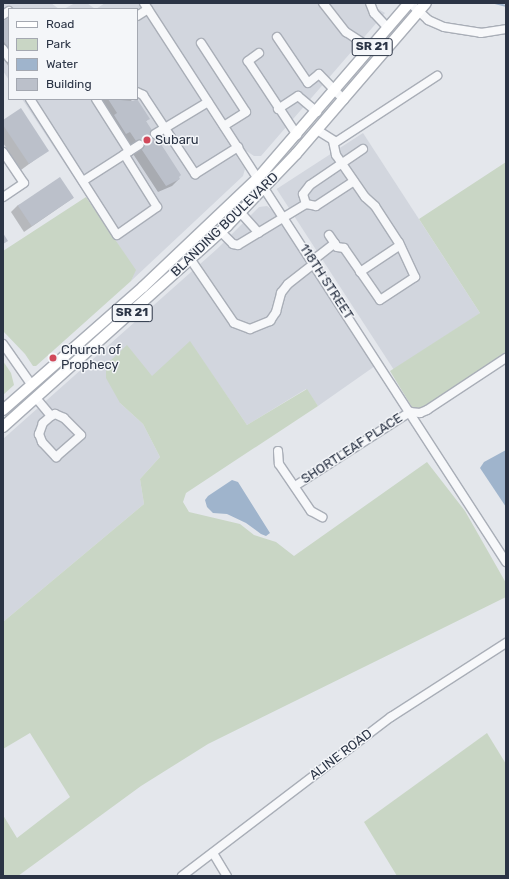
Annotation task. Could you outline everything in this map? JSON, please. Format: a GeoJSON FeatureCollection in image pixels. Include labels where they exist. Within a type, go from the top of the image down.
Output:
{"type":"FeatureCollection","features":[{"type":"Feature","properties":{"kind":"main road","name":"BLANDING BOULEVARD"},"geometry":{"type":"LineString","coordinates":[[3,410],[143,287],[258,178],[335,92],[410,3]]}},
{"type":"Feature","properties":{"kind":"main road","name":"BLANDING BOULEVARD"},"geometry":{"type":"LineString","coordinates":[[3,427],[152,296],[265,188],[344,100],[426,3]]}},
{"type":"Feature","properties":{"kind":"main road"},"geometry":{"type":"LineString","coordinates":[[36,398],[39,386],[54,364]]}},
{"type":"Feature","properties":{"kind":"main road"},"geometry":{"type":"LineString","coordinates":[[12,420],[27,398],[31,384]]}},
{"type":"Feature","properties":{"kind":"street"},"geometry":{"type":"LineString","coordinates":[[323,3],[346,32],[371,48]]}},
{"type":"Feature","properties":{"kind":"street"},"geometry":{"type":"LineString","coordinates":[[370,3],[374,13],[388,28]]}},
{"type":"Feature","properties":{"kind":"street"},"geometry":{"type":"LineString","coordinates":[[410,3],[428,20],[461,31],[481,33],[506,29]]}},
{"type":"Feature","properties":{"kind":"street"},"geometry":{"type":"LineString","coordinates":[[138,15],[146,6]]}},
{"type":"Feature","properties":{"kind":"street","name":"118TH STREET"},"geometry":{"type":"LineString","coordinates":[[146,6],[506,562]]}},
{"type":"Feature","properties":{"kind":"street"},"geometry":{"type":"LineString","coordinates":[[277,37],[308,83],[319,74],[344,100]]}},
{"type":"Feature","properties":{"kind":"street"},"geometry":{"type":"LineString","coordinates":[[202,43],[246,112],[224,126]]}},
{"type":"Feature","properties":{"kind":"street"},"geometry":{"type":"LineString","coordinates":[[259,53],[248,60],[278,109],[297,135]]}},
{"type":"Feature","properties":{"kind":"street"},"geometry":{"type":"LineString","coordinates":[[317,130],[336,142],[437,76]]}},
{"type":"Feature","properties":{"kind":"street"},"geometry":{"type":"LineString","coordinates":[[138,92],[143,95],[195,174],[238,147]]}},
{"type":"Feature","properties":{"kind":"street"},"geometry":{"type":"LineString","coordinates":[[278,109],[298,96],[317,112]]}},
{"type":"Feature","properties":{"kind":"street"},"geometry":{"type":"LineString","coordinates":[[31,100],[117,235],[158,207],[97,100]]}},
{"type":"Feature","properties":{"kind":"street"},"geometry":{"type":"LineString","coordinates":[[155,134],[208,102]]}},
{"type":"Feature","properties":{"kind":"street"},"geometry":{"type":"LineString","coordinates":[[329,235],[337,247],[344,248],[377,298],[384,299],[415,277],[399,246],[375,206],[365,197],[334,151],[333,141]]}},
{"type":"Feature","properties":{"kind":"street"},"geometry":{"type":"LineString","coordinates":[[83,181],[139,145]]}},
{"type":"Feature","properties":{"kind":"street"},"geometry":{"type":"LineString","coordinates":[[306,204],[303,194],[305,189],[363,149]]}},
{"type":"Feature","properties":{"kind":"street"},"geometry":{"type":"LineString","coordinates":[[3,152],[24,184],[3,197]]}},
{"type":"Feature","properties":{"kind":"street"},"geometry":{"type":"LineString","coordinates":[[220,232],[235,246],[306,204],[316,206],[354,181]]}},
{"type":"Feature","properties":{"kind":"street"},"geometry":{"type":"LineString","coordinates":[[240,212],[259,232]]}},
{"type":"Feature","properties":{"kind":"street"},"geometry":{"type":"LineString","coordinates":[[191,260],[234,323],[250,329],[270,321],[276,312],[281,293],[288,284],[335,243]]}},
{"type":"Feature","properties":{"kind":"street"},"geometry":{"type":"LineString","coordinates":[[360,272],[399,246]]}},
{"type":"Feature","properties":{"kind":"street"},"geometry":{"type":"LineString","coordinates":[[143,287],[152,296]]}},
{"type":"Feature","properties":{"kind":"street"},"geometry":{"type":"LineString","coordinates":[[3,344],[31,384]]}},
{"type":"Feature","properties":{"kind":"street"},"geometry":{"type":"LineString","coordinates":[[410,412],[420,413],[427,410],[506,358]]}},
{"type":"Feature","properties":{"kind":"street"},"geometry":{"type":"LineString","coordinates":[[36,398],[51,416]]}},
{"type":"Feature","properties":{"kind":"street","name":"SHORTLEAF PLACE"},"geometry":{"type":"LineString","coordinates":[[295,486],[410,412]]}},
{"type":"Feature","properties":{"kind":"street"},"geometry":{"type":"LineString","coordinates":[[55,414],[64,418],[81,435],[56,457],[42,442],[39,434],[43,423],[51,416],[55,414]]}},
{"type":"Feature","properties":{"kind":"street"},"geometry":{"type":"LineString","coordinates":[[278,451],[280,464],[311,512],[322,517]]}},
{"type":"Feature","properties":{"kind":"street","name":"ALINE ROAD"},"geometry":{"type":"LineString","coordinates":[[182,876],[391,717],[506,643]]}},
{"type":"Feature","properties":{"kind":"street"},"geometry":{"type":"LineString","coordinates":[[213,853],[227,876]]}},
{"type":"Feature","properties":{"kind":"shaded area"},"geometry":{"type":"Polygon","coordinates":[[[3,3],[51,3],[58,8],[8,8],[8,78],[3,71],[3,3]]]}},
{"type":"Feature","properties":{"kind":"shaded area"},"geometry":{"type":"Polygon","coordinates":[[[75,3],[87,3],[94,8],[66,8],[75,3]]]}},
{"type":"Feature","properties":{"kind":"shaded area"},"geometry":{"type":"Polygon","coordinates":[[[105,3],[138,3],[245,169],[243,176],[131,281],[135,270],[23,100],[138,100],[138,8],[98,8],[105,3]]]}},
{"type":"Feature","properties":{"kind":"shaded area"},"geometry":{"type":"Polygon","coordinates":[[[150,3],[373,3],[375,7],[385,13],[261,156],[254,156],[245,150],[150,3]]]}},
{"type":"Feature","properties":{"kind":"shaded area"},"geometry":{"type":"Polygon","coordinates":[[[363,133],[480,313],[394,369],[277,189],[363,133]]]}},
{"type":"Feature","properties":{"kind":"shaded area"},"geometry":{"type":"Polygon","coordinates":[[[267,206],[276,213],[375,366],[318,406],[306,389],[247,425],[190,342],[152,377],[127,346],[120,403],[143,424],[160,457],[140,479],[144,504],[3,622],[3,439],[217,249],[259,207],[267,206]]]}},
{"type":"Feature","properties":{"kind":"green space"},"geometry":{"type":"Polygon","coordinates":[[[506,162],[506,354],[415,412],[390,371],[480,313],[419,219],[506,162]]]}},
{"type":"Feature","properties":{"kind":"green space"},"geometry":{"type":"Polygon","coordinates":[[[86,197],[136,270],[131,281],[36,366],[33,366],[25,354],[3,331],[3,251],[86,197]]]}},
{"type":"Feature","properties":{"kind":"green space"},"geometry":{"type":"Polygon","coordinates":[[[190,341],[247,425],[307,389],[318,406],[186,493],[183,502],[189,512],[240,524],[254,535],[276,542],[294,556],[427,462],[465,511],[506,583],[506,597],[208,744],[141,786],[18,876],[3,876],[3,815],[17,838],[70,797],[30,733],[3,749],[3,622],[144,504],[140,479],[160,457],[143,424],[120,403],[106,378],[106,365],[127,345],[152,376],[190,341]]]}},
{"type":"Feature","properties":{"kind":"green space"},"geometry":{"type":"Polygon","coordinates":[[[3,361],[11,373],[14,385],[3,395],[3,361]]]}},
{"type":"Feature","properties":{"kind":"green space"},"geometry":{"type":"Polygon","coordinates":[[[487,733],[506,764],[506,876],[397,876],[364,822],[487,733]]]}},
{"type":"Feature","properties":{"kind":"water"},"geometry":{"type":"Polygon","coordinates":[[[506,450],[506,507],[480,468],[484,462],[506,450]]]}},
{"type":"Feature","properties":{"kind":"water"},"geometry":{"type":"Polygon","coordinates":[[[232,480],[238,482],[270,533],[266,536],[246,523],[227,514],[213,513],[207,507],[205,500],[208,496],[232,480]]]}},
{"type":"Feature","properties":{"kind":"building"},"geometry":{"type":"Polygon","coordinates":[[[8,18],[8,48],[3,40],[3,21],[8,18]]]}},
{"type":"Feature","properties":{"kind":"building","name":"Subaru"},"geometry":{"type":"Polygon","coordinates":[[[109,100],[138,100],[150,119],[146,121],[181,175],[179,177],[180,179],[166,186],[130,132],[126,134],[114,115],[117,113],[109,100]]]}},
{"type":"Feature","properties":{"kind":"building"},"geometry":{"type":"Polygon","coordinates":[[[21,108],[49,151],[29,164],[3,125],[3,120],[21,108]]]}},
{"type":"Feature","properties":{"kind":"building"},"geometry":{"type":"Polygon","coordinates":[[[60,177],[74,198],[32,226],[18,206],[60,177]]]}},
{"type":"Feature","properties":{"kind":"building"},"geometry":{"type":"Polygon","coordinates":[[[3,233],[8,241],[3,244],[3,233]]]}},
{"type":"Feature","properties":{"kind":"waterway"},"geometry":{"type":"LineString","coordinates":[[495,3],[506,6]]}},
{"type":"Feature","properties":{"kind":"tunnel"},"geometry":{"type":"LineString","coordinates":[[139,145],[155,134]]}},
{"type":"Feature","properties":{"kind":"place","name":"Subaru"},"geometry":{"type":"Point","coordinates":[147,140]}},
{"type":"Feature","properties":{"kind":"place","name":"Church of Prophecy"},"geometry":{"type":"Point","coordinates":[53,358]}}]}
